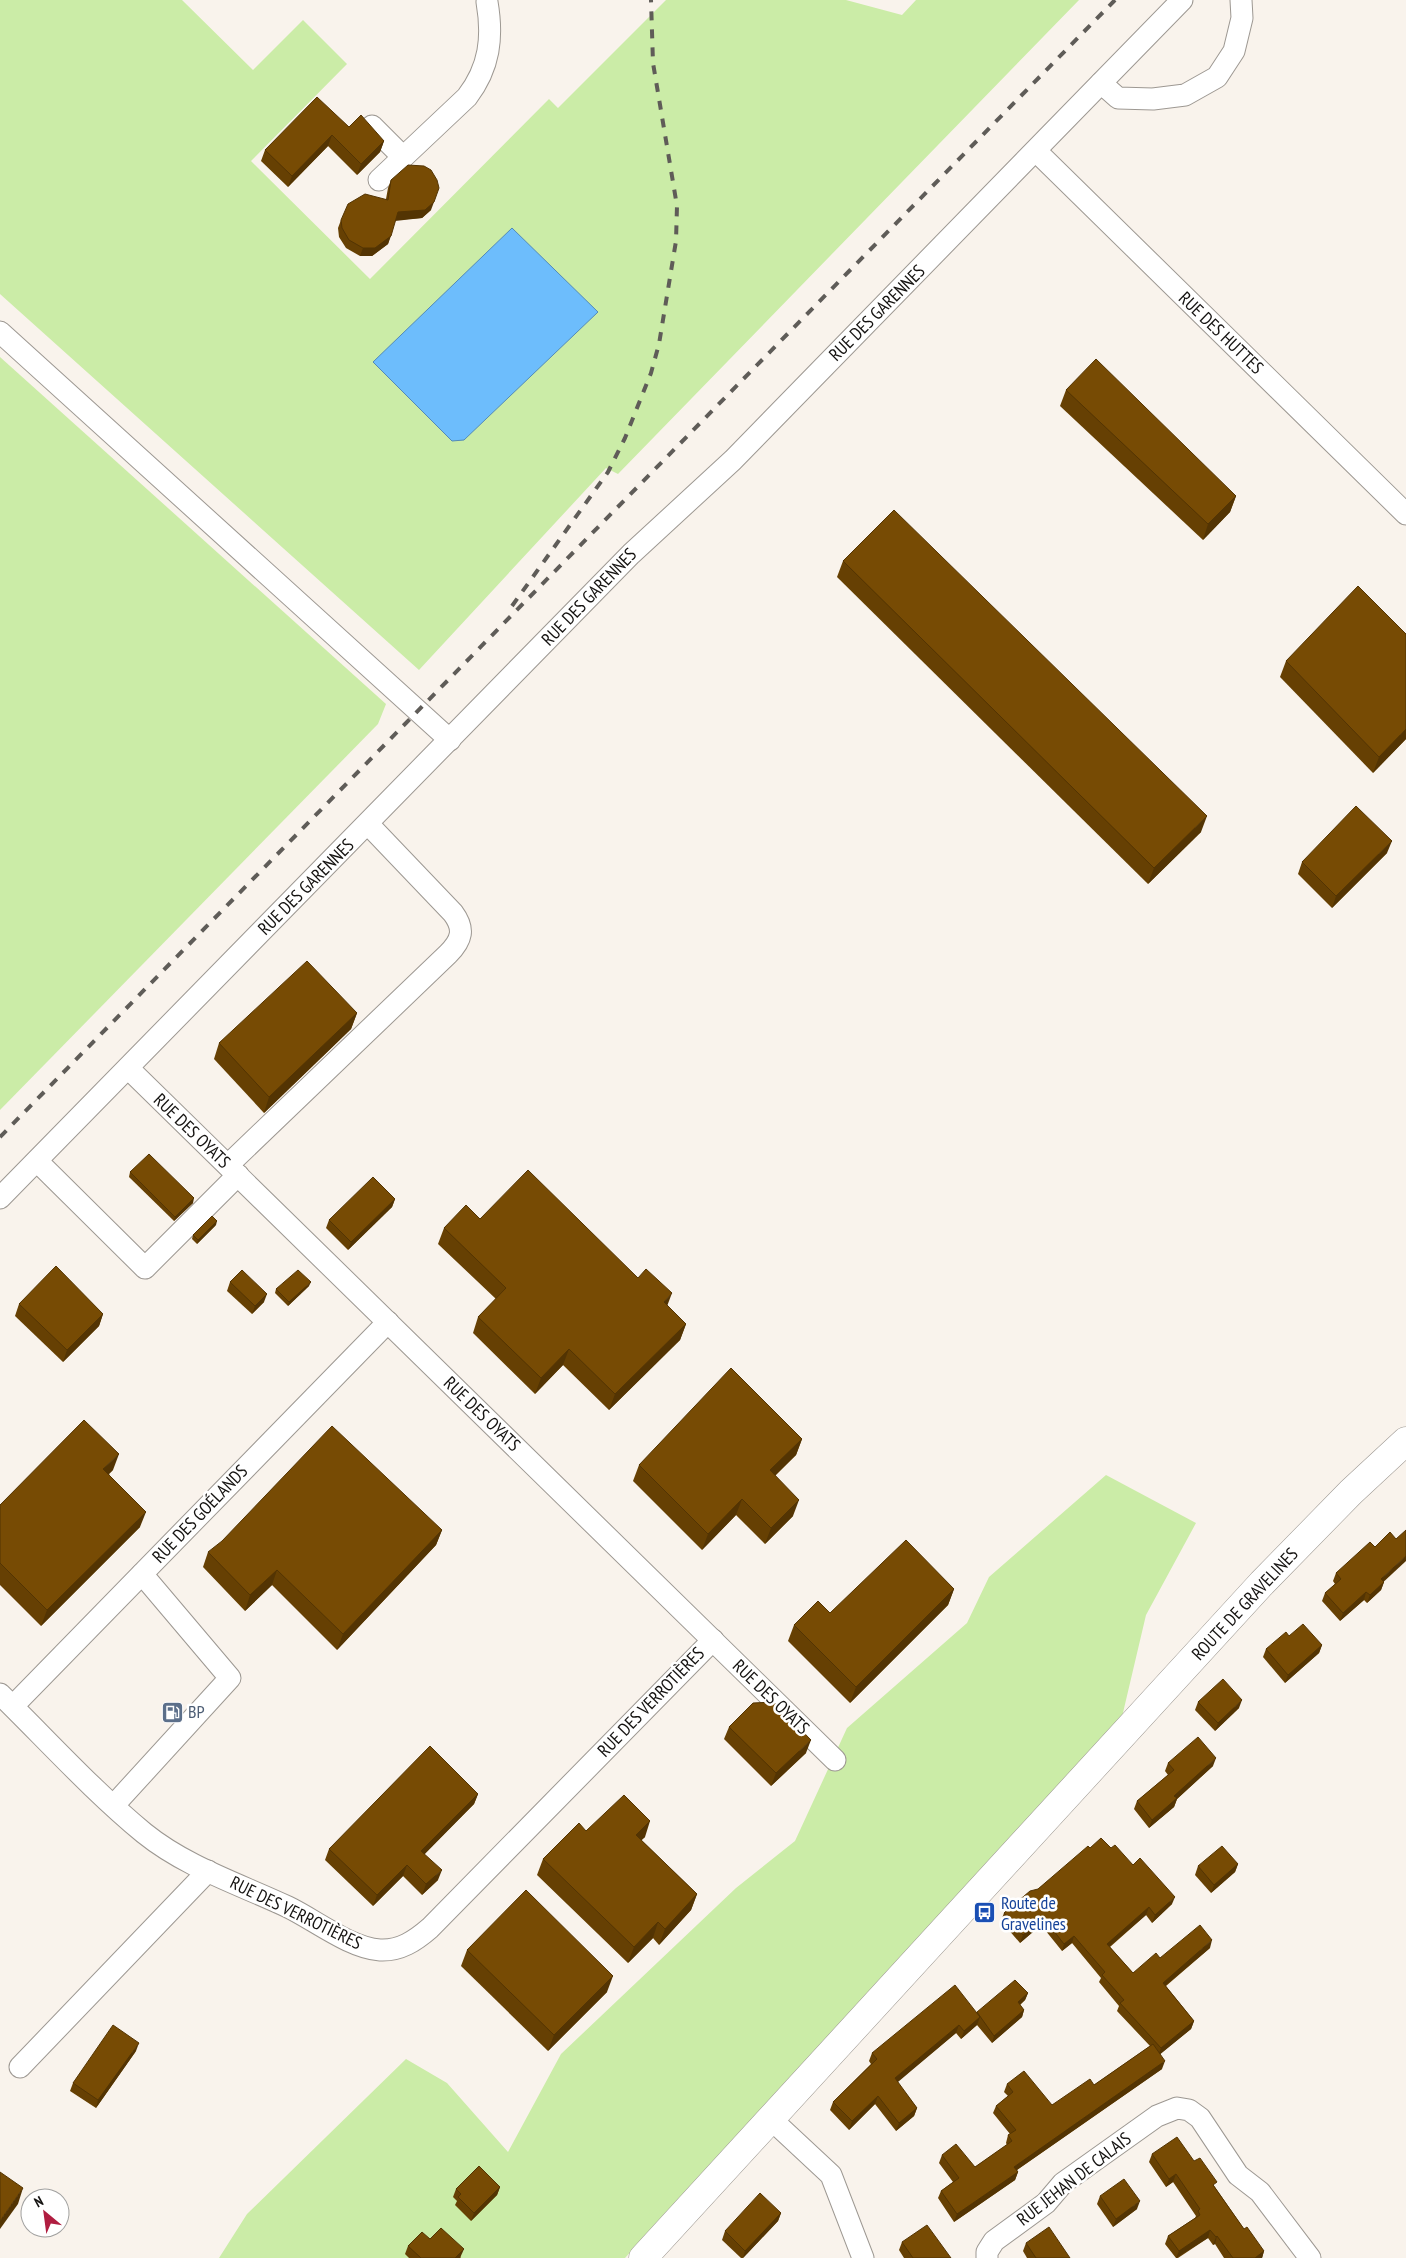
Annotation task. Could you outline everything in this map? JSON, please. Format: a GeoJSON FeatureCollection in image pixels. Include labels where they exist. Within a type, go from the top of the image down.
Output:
{"type":"FeatureCollection","features":[{"type":"Feature","properties":{"kind":"main road","name":"ROUTE DE GRAVELINES"},"geometry":{"type":"LineString","coordinates":[[643,2258],[772,2120],[1262,1583],[1351,1492],[1406,1441]]}},
{"type":"Feature","properties":{"kind":"street","name":"RUE DES GARENNES"},"geometry":{"type":"LineString","coordinates":[[0,1198],[631,554],[733,460],[1182,0]]}},
{"type":"Feature","properties":{"kind":"street"},"geometry":{"type":"LineString","coordinates":[[1101,83],[1118,98],[1153,100],[1185,95],[1217,77],[1234,51],[1242,18],[1241,0]]}},
{"type":"Feature","properties":{"kind":"street"},"geometry":{"type":"LineString","coordinates":[[379,180],[468,97],[477,84],[486,65],[492,26],[484,1]]}},
{"type":"Feature","properties":{"kind":"street"},"geometry":{"type":"LineString","coordinates":[[372,126],[402,157]]}},
{"type":"Feature","properties":{"kind":"street","name":"RUE DES HUTTES"},"geometry":{"type":"LineString","coordinates":[[1036,151],[1406,514]]}},
{"type":"Feature","properties":{"kind":"street"},"geometry":{"type":"LineString","coordinates":[[0,332],[450,740]]}},
{"type":"Feature","properties":{"kind":"street"},"geometry":{"type":"LineString","coordinates":[[37,1161],[144,1268],[233,1170],[460,940],[461,926],[453,912],[368,824]]}},
{"type":"Feature","properties":{"kind":"street","name":"RUE DES OYATS"},"geometry":{"type":"LineString","coordinates":[[128,1068],[835,1760]]}},
{"type":"Feature","properties":{"kind":"street","name":"RUE DES GOÉLANDS"},"geometry":{"type":"LineString","coordinates":[[6,1700],[142,1574],[388,1322]]}},
{"type":"Feature","properties":{"kind":"street"},"geometry":{"type":"LineString","coordinates":[[114,1805],[230,1678],[142,1574]]}},
{"type":"Feature","properties":{"kind":"street","name":"RUE DES VERROTIÈRES"},"geometry":{"type":"LineString","coordinates":[[6,1700],[114,1805],[158,1844],[182,1859],[288,1907],[355,1943],[380,1950],[404,1946],[430,1928],[712,1640]]}},
{"type":"Feature","properties":{"kind":"street"},"geometry":{"type":"LineString","coordinates":[[20,2067],[208,1871]]}},
{"type":"Feature","properties":{"kind":"street","name":"RUE JEHAN DE CALAIS"},"geometry":{"type":"LineString","coordinates":[[987,2258],[987,2252],[994,2241],[1046,2203],[1063,2182],[1157,2116],[1177,2108],[1189,2110],[1200,2118],[1238,2175],[1260,2192],[1310,2258]]}},
{"type":"Feature","properties":{"kind":"street"},"geometry":{"type":"LineString","coordinates":[[772,2120],[831,2175],[863,2258]]}},
{"type":"Feature","properties":{"kind":"green space"},"geometry":{"type":"Polygon","coordinates":[[[0,0],[182,0],[253,70],[303,20],[347,64],[251,161],[370,279],[549,99],[558,108],[666,0],[846,0],[902,15],[916,0],[1079,0],[618,474],[606,468],[419,670],[0,294],[0,0]]]}},
{"type":"Feature","properties":{"kind":"green space"},"geometry":{"type":"Polygon","coordinates":[[[0,357],[386,704],[378,724],[0,1110],[0,357]]]}},
{"type":"Feature","properties":{"kind":"green space"},"geometry":{"type":"Polygon","coordinates":[[[1106,1475],[1196,1523],[1146,1615],[1122,1717],[625,2258],[219,2258],[247,2214],[406,2059],[447,2083],[508,2152],[561,2054],[736,1888],[795,1841],[847,1728],[967,1623],[989,1577],[1106,1475]]]}},
{"type":"Feature","properties":{"kind":"water"},"geometry":{"type":"Polygon","coordinates":[[[512,228],[598,312],[464,440],[452,441],[373,362],[512,228]]]}},
{"type":"Feature","properties":{"kind":"building"},"geometry":{"type":"Polygon","coordinates":[[[317,97],[349,127],[361,115],[384,141],[361,164],[332,135],[292,176],[265,150],[317,97]]]}},
{"type":"Feature","properties":{"kind":"building"},"geometry":{"type":"Polygon","coordinates":[[[408,165],[424,166],[431,170],[439,188],[434,202],[425,210],[398,212],[391,236],[375,248],[363,248],[349,240],[342,228],[341,220],[348,204],[365,194],[388,200],[391,180],[408,165]]]}},
{"type":"Feature","properties":{"kind":"building"},"geometry":{"type":"Polygon","coordinates":[[[1096,359],[1236,496],[1208,524],[1066,390],[1096,359]]]}},
{"type":"Feature","properties":{"kind":"building"},"geometry":{"type":"Polygon","coordinates":[[[894,510],[1207,816],[1154,868],[843,561],[894,510]]]}},
{"type":"Feature","properties":{"kind":"building"},"geometry":{"type":"Polygon","coordinates":[[[1358,586],[1406,634],[1406,729],[1379,757],[1286,661],[1358,586]]]}},
{"type":"Feature","properties":{"kind":"building"},"geometry":{"type":"Polygon","coordinates":[[[1356,806],[1392,841],[1336,896],[1302,862],[1356,806]]]}},
{"type":"Feature","properties":{"kind":"building"},"geometry":{"type":"Polygon","coordinates":[[[307,961],[357,1013],[269,1097],[219,1043],[307,961]]]}},
{"type":"Feature","properties":{"kind":"building"},"geometry":{"type":"Polygon","coordinates":[[[149,1154],[194,1198],[175,1217],[130,1172],[149,1154]]]}},
{"type":"Feature","properties":{"kind":"building"},"geometry":{"type":"Polygon","coordinates":[[[528,1170],[638,1278],[646,1269],[672,1293],[664,1302],[686,1324],[615,1394],[569,1349],[541,1378],[478,1317],[506,1288],[444,1228],[466,1205],[480,1219],[528,1170]]]}},
{"type":"Feature","properties":{"kind":"building"},"geometry":{"type":"Polygon","coordinates":[[[373,1177],[395,1199],[351,1242],[329,1220],[373,1177]]]}},
{"type":"Feature","properties":{"kind":"building"},"geometry":{"type":"Polygon","coordinates":[[[212,1216],[217,1221],[198,1240],[193,1235],[212,1216]]]}},
{"type":"Feature","properties":{"kind":"building"},"geometry":{"type":"Polygon","coordinates":[[[56,1266],[103,1314],[67,1350],[19,1304],[56,1266]]]}},
{"type":"Feature","properties":{"kind":"building"},"geometry":{"type":"Polygon","coordinates":[[[242,1270],[267,1294],[255,1306],[230,1282],[242,1270]]]}},
{"type":"Feature","properties":{"kind":"building"},"geometry":{"type":"Polygon","coordinates":[[[298,1270],[311,1282],[289,1302],[276,1289],[298,1270]]]}},
{"type":"Feature","properties":{"kind":"building"},"geometry":{"type":"Polygon","coordinates":[[[731,1368],[802,1439],[770,1470],[799,1500],[771,1528],[742,1499],[708,1534],[639,1465],[731,1368]]]}},
{"type":"Feature","properties":{"kind":"building"},"geometry":{"type":"Polygon","coordinates":[[[84,1420],[119,1454],[103,1469],[146,1512],[47,1610],[0,1563],[0,1505],[84,1420]]]}},
{"type":"Feature","properties":{"kind":"building"},"geometry":{"type":"Polygon","coordinates":[[[332,1426],[442,1530],[343,1634],[277,1570],[250,1595],[208,1552],[222,1541],[332,1426]]]}},
{"type":"Feature","properties":{"kind":"building"},"geometry":{"type":"Polygon","coordinates":[[[1406,1530],[1406,1556],[1381,1579],[1384,1582],[1370,1595],[1366,1592],[1343,1613],[1325,1593],[1341,1579],[1336,1573],[1370,1542],[1375,1547],[1390,1532],[1396,1539],[1406,1530]]]}},
{"type":"Feature","properties":{"kind":"building"},"geometry":{"type":"Polygon","coordinates":[[[906,1540],[954,1589],[856,1687],[794,1625],[818,1601],[830,1613],[906,1540]]]}},
{"type":"Feature","properties":{"kind":"building"},"geometry":{"type":"Polygon","coordinates":[[[1303,1624],[1322,1645],[1288,1675],[1266,1649],[1286,1632],[1289,1636],[1303,1624]]]}},
{"type":"Feature","properties":{"kind":"building"},"geometry":{"type":"Polygon","coordinates":[[[1223,1679],[1242,1700],[1218,1723],[1198,1702],[1223,1679]]]}},
{"type":"Feature","properties":{"kind":"building"},"geometry":{"type":"Polygon","coordinates":[[[774,1702],[811,1740],[776,1773],[729,1727],[753,1703],[774,1702]]]}},
{"type":"Feature","properties":{"kind":"building"},"geometry":{"type":"Polygon","coordinates":[[[1198,1737],[1216,1758],[1174,1796],[1177,1798],[1152,1820],[1137,1801],[1174,1770],[1168,1763],[1198,1737]]]}},
{"type":"Feature","properties":{"kind":"building"},"geometry":{"type":"Polygon","coordinates":[[[430,1746],[478,1794],[421,1851],[442,1870],[426,1884],[407,1865],[377,1895],[329,1849],[430,1746]]]}},
{"type":"Feature","properties":{"kind":"building"},"geometry":{"type":"Polygon","coordinates":[[[624,1795],[650,1821],[636,1835],[697,1894],[665,1929],[658,1922],[634,1947],[543,1859],[579,1823],[586,1831],[624,1795]]]}},
{"type":"Feature","properties":{"kind":"building"},"geometry":{"type":"Polygon","coordinates":[[[1101,1838],[1111,1848],[1115,1845],[1133,1865],[1140,1858],[1175,1897],[1155,1915],[1149,1907],[1107,1944],[1133,1973],[1156,1953],[1160,1958],[1200,1925],[1212,1940],[1163,1983],[1194,2021],[1161,2048],[1120,2003],[1124,2000],[1102,1975],[1105,1972],[1074,1936],[1064,1944],[1043,1917],[1023,1935],[1004,1913],[1030,1891],[1038,1889],[1088,1846],[1090,1848],[1101,1838]]]}},
{"type":"Feature","properties":{"kind":"building"},"geometry":{"type":"Polygon","coordinates":[[[1222,1846],[1238,1864],[1214,1885],[1198,1866],[1222,1846]]]}},
{"type":"Feature","properties":{"kind":"building"},"geometry":{"type":"Polygon","coordinates":[[[526,1890],[613,1976],[554,2035],[467,1950],[526,1890]]]}},
{"type":"Feature","properties":{"kind":"building"},"geometry":{"type":"Polygon","coordinates":[[[1015,1980],[1028,1993],[1018,2002],[1024,2010],[994,2036],[977,2012],[1015,1980]]]}},
{"type":"Feature","properties":{"kind":"building"},"geometry":{"type":"Polygon","coordinates":[[[955,1985],[980,2017],[964,2031],[959,2025],[895,2078],[917,2108],[899,2123],[878,2096],[852,2121],[833,2102],[877,2059],[872,2053],[955,1985]]]}},
{"type":"Feature","properties":{"kind":"building"},"geometry":{"type":"Polygon","coordinates":[[[113,2025],[139,2043],[98,2100],[73,2083],[113,2025]]]}},
{"type":"Feature","properties":{"kind":"building"},"geometry":{"type":"Polygon","coordinates":[[[1153,2044],[1165,2061],[1014,2167],[1018,2172],[957,2214],[941,2191],[959,2178],[942,2155],[956,2144],[975,2167],[1012,2141],[1008,2135],[1016,2130],[996,2106],[1013,2092],[1007,2084],[1024,2071],[1052,2105],[1090,2079],[1094,2085],[1153,2044]]]}},
{"type":"Feature","properties":{"kind":"building"},"geometry":{"type":"Polygon","coordinates":[[[1177,2137],[1194,2161],[1200,2158],[1217,2182],[1213,2185],[1244,2229],[1247,2227],[1264,2251],[1255,2258],[1233,2258],[1217,2236],[1210,2230],[1179,2251],[1168,2236],[1200,2215],[1198,2211],[1200,2209],[1176,2174],[1169,2179],[1152,2154],[1177,2137]]]}},
{"type":"Feature","properties":{"kind":"building"},"geometry":{"type":"Polygon","coordinates":[[[479,2166],[500,2187],[474,2213],[458,2197],[461,2194],[456,2189],[479,2166]]]}},
{"type":"Feature","properties":{"kind":"building"},"geometry":{"type":"Polygon","coordinates":[[[0,2172],[23,2188],[20,2188],[20,2192],[0,2221],[0,2172]]]}},
{"type":"Feature","properties":{"kind":"building"},"geometry":{"type":"Polygon","coordinates":[[[1124,2179],[1140,2201],[1116,2219],[1100,2196],[1124,2179]]]}},
{"type":"Feature","properties":{"kind":"building"},"geometry":{"type":"Polygon","coordinates":[[[760,2193],[781,2213],[745,2251],[725,2231],[760,2193]]]}},
{"type":"Feature","properties":{"kind":"building"},"geometry":{"type":"Polygon","coordinates":[[[927,2225],[951,2258],[913,2258],[902,2242],[927,2225]]]}},
{"type":"Feature","properties":{"kind":"building"},"geometry":{"type":"Polygon","coordinates":[[[1049,2227],[1070,2258],[1036,2258],[1026,2243],[1049,2227]]]}},
{"type":"Feature","properties":{"kind":"building"},"geometry":{"type":"Polygon","coordinates":[[[441,2228],[464,2249],[455,2258],[421,2258],[408,2246],[422,2232],[430,2239],[441,2228]]]}},
{"type":"Feature","properties":{"kind":"railway"},"geometry":{"type":"LineString","coordinates":[[512,606],[608,472],[625,438],[651,373],[659,344],[676,241],[677,206],[653,63],[651,0]]}},
{"type":"Feature","properties":{"kind":"railway"},"geometry":{"type":"LineString","coordinates":[[0,1137],[1115,0]]}},
{"type":"Feature","properties":{"kind":"place","name":"BP"},"geometry":{"type":"Point","coordinates":[172,1712]}},
{"type":"Feature","properties":{"kind":"place","name":"Route de Gravelines"},"geometry":{"type":"Point","coordinates":[985,1913]}}]}
